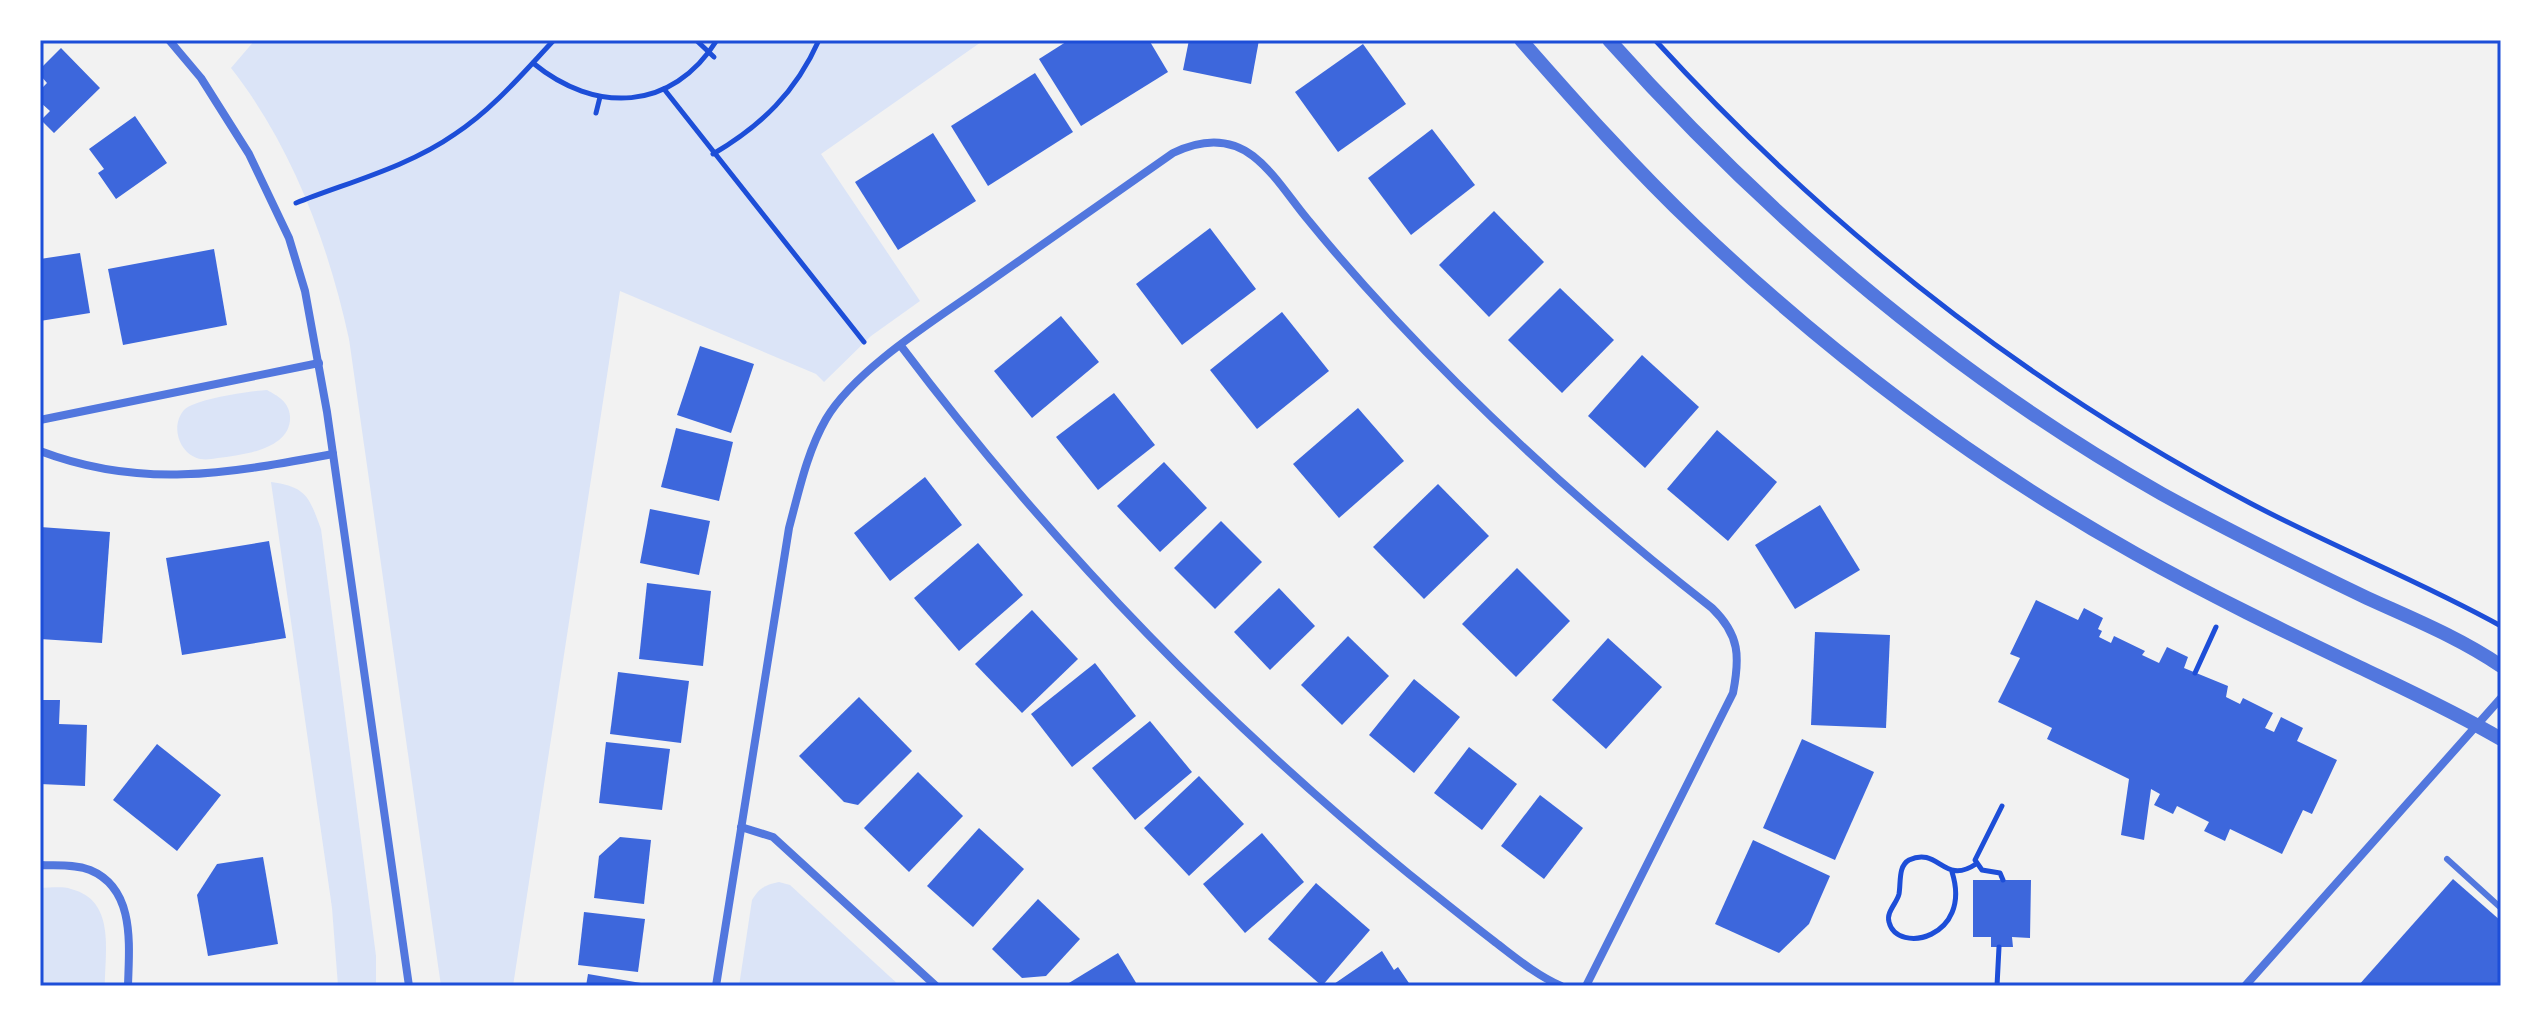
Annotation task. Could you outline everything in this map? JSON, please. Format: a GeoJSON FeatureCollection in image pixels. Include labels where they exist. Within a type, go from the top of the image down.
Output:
{"type":"FeatureCollection","features":[{"type":"Feature","properties":{"kind":"street"},"geometry":{"type":"LineString","coordinates":[[169,40],[201,78],[249,154],[277,210],[299,267],[319,363],[333,454],[393,867],[406,986]]}},
{"type":"Feature","properties":{"kind":"street"},"geometry":{"type":"LineString","coordinates":[[1521,40],[1593,121],[1697,227],[1799,320],[1932,423],[2047,501],[2144,559],[2501,739]]}},
{"type":"Feature","properties":{"kind":"street"},"geometry":{"type":"LineString","coordinates":[[1609,40],[1692,130],[1800,233],[1872,294],[1967,366],[2077,441],[2161,493],[2302,567],[2460,640],[2501,666]]}},
{"type":"Feature","properties":{"kind":"street"},"geometry":{"type":"LineString","coordinates":[[716,986],[789,528],[802,476],[827,418],[839,401],[901,346],[1173,153],[1188,146],[1220,142],[1236,146],[1264,166],[1347,267],[1480,408],[1578,499],[1712,608],[1726,622],[1734,639],[1738,655],[1733,693],[1586,986]]}},
{"type":"Feature","properties":{"kind":"street"},"geometry":{"type":"LineString","coordinates":[[901,346],[1051,529],[1138,625],[1195,682],[1316,796],[1370,842],[1528,967],[1561,986]]}},
{"type":"Feature","properties":{"kind":"street"},"geometry":{"type":"LineString","coordinates":[[40,420],[90,407],[319,363]]}},
{"type":"Feature","properties":{"kind":"street"},"geometry":{"type":"LineString","coordinates":[[40,451],[108,471],[197,475],[226,473],[333,454]]}},
{"type":"Feature","properties":{"kind":"street"},"geometry":{"type":"LineString","coordinates":[[2245,986],[2501,698]]}},
{"type":"Feature","properties":{"kind":"street"},"geometry":{"type":"LineString","coordinates":[[741,827],[773,837],[936,986]]}},
{"type":"Feature","properties":{"kind":"street"},"geometry":{"type":"LineString","coordinates":[[40,865],[91,871],[106,880],[117,894],[126,911],[130,930],[128,986]]}},
{"type":"Feature","properties":{"kind":"lane"},"geometry":{"type":"LineString","coordinates":[[2447,859],[2501,908]]}},
{"type":"Feature","properties":{"kind":"path"},"geometry":{"type":"LineString","coordinates":[[302,201],[441,143],[479,116],[554,40]]}},
{"type":"Feature","properties":{"kind":"path"},"geometry":{"type":"LineString","coordinates":[[696,40],[712,54]]}},
{"type":"Feature","properties":{"kind":"path"},"geometry":{"type":"LineString","coordinates":[[533,63],[564,85],[600,97],[634,98],[664,89],[693,69],[712,54],[717,40]]}},
{"type":"Feature","properties":{"kind":"path"},"geometry":{"type":"LineString","coordinates":[[713,154],[772,112],[801,78],[819,40]]}},
{"type":"Feature","properties":{"kind":"path"},"geometry":{"type":"LineString","coordinates":[[1655,40],[1807,193],[1934,299],[2024,365],[2114,425],[2251,503],[2500,623]]}},
{"type":"Feature","properties":{"kind":"path"},"geometry":{"type":"LineString","coordinates":[[664,89],[864,342]]}},
{"type":"Feature","properties":{"kind":"path"},"geometry":{"type":"LineString","coordinates":[[596,113],[600,97]]}},
{"type":"Feature","properties":{"kind":"path"},"geometry":{"type":"LineString","coordinates":[[2195,673],[2216,627]]}},
{"type":"Feature","properties":{"kind":"path"},"geometry":{"type":"LineString","coordinates":[[2002,806],[1975,860],[1982,870],[2000,873],[2003,880]]}},
{"type":"Feature","properties":{"kind":"path"},"geometry":{"type":"LineString","coordinates":[[1952,872],[1958,893],[1954,910],[1942,929],[1921,938],[1909,938],[1895,931],[1888,917],[1899,897],[1902,867],[1907,861],[1919,858],[1935,860],[1952,872],[1963,871],[1976,864]]}},
{"type":"Feature","properties":{"kind":"path"},"geometry":{"type":"LineString","coordinates":[[1997,986],[1999,947]]}},
{"type":"Feature","properties":{"kind":"shaded area"},"geometry":{"type":"Polygon","coordinates":[[[255,40],[984,40],[821,154],[920,301],[871,336],[824,382],[816,374],[620,291],[513,986],[441,986],[349,339],[330,267],[305,197],[272,130],[231,68],[255,40]]]}},
{"type":"Feature","properties":{"kind":"shaded area"},"geometry":{"type":"Polygon","coordinates":[[[267,390],[285,403],[290,416],[289,427],[275,443],[240,455],[207,459],[193,456],[182,446],[178,424],[184,410],[190,406],[224,396],[267,390]]]}},
{"type":"Feature","properties":{"kind":"shaded area"},"geometry":{"type":"Polygon","coordinates":[[[271,482],[292,487],[305,495],[321,529],[376,956],[376,986],[338,986],[332,908],[271,482]]]}},
{"type":"Feature","properties":{"kind":"shaded area"},"geometry":{"type":"Polygon","coordinates":[[[779,882],[790,885],[900,986],[739,986],[752,900],[763,888],[779,882]]]}},
{"type":"Feature","properties":{"kind":"shaded area"},"geometry":{"type":"Polygon","coordinates":[[[40,888],[71,889],[95,904],[105,929],[105,986],[40,986],[40,888]]]}},
{"type":"Feature","properties":{"kind":"building"},"geometry":{"type":"Polygon","coordinates":[[[1069,40],[1149,40],[1168,72],[1081,126],[1039,59],[1069,40]]]}},
{"type":"Feature","properties":{"kind":"building"},"geometry":{"type":"Polygon","coordinates":[[[1189,40],[1259,40],[1251,84],[1183,70],[1189,40]]]}},
{"type":"Feature","properties":{"kind":"building"},"geometry":{"type":"Polygon","coordinates":[[[1363,44],[1406,104],[1338,152],[1295,92],[1363,44]]]}},
{"type":"Feature","properties":{"kind":"building"},"geometry":{"type":"Polygon","coordinates":[[[61,48],[100,88],[54,133],[41,120],[50,111],[40,102],[40,90],[47,83],[40,75],[40,69],[61,48]]]}},
{"type":"Feature","properties":{"kind":"building"},"geometry":{"type":"Polygon","coordinates":[[[1035,73],[1073,132],[988,186],[951,126],[1035,73]]]}},
{"type":"Feature","properties":{"kind":"building"},"geometry":{"type":"Polygon","coordinates":[[[135,116],[167,163],[116,199],[98,173],[104,169],[89,149],[135,116]]]}},
{"type":"Feature","properties":{"kind":"building"},"geometry":{"type":"Polygon","coordinates":[[[1432,129],[1475,185],[1411,235],[1368,178],[1432,129]]]}},
{"type":"Feature","properties":{"kind":"building"},"geometry":{"type":"Polygon","coordinates":[[[933,133],[976,201],[898,250],[855,182],[933,133]]]}},
{"type":"Feature","properties":{"kind":"building"},"geometry":{"type":"Polygon","coordinates":[[[1494,211],[1544,262],[1489,317],[1439,265],[1494,211]]]}},
{"type":"Feature","properties":{"kind":"building"},"geometry":{"type":"Polygon","coordinates":[[[1210,228],[1256,289],[1182,345],[1136,284],[1210,228]]]}},
{"type":"Feature","properties":{"kind":"building"},"geometry":{"type":"Polygon","coordinates":[[[214,249],[227,325],[123,345],[108,269],[214,249]]]}},
{"type":"Feature","properties":{"kind":"building"},"geometry":{"type":"Polygon","coordinates":[[[80,253],[90,313],[40,321],[40,259],[80,253]]]}},
{"type":"Feature","properties":{"kind":"building"},"geometry":{"type":"Polygon","coordinates":[[[1560,288],[1614,340],[1562,393],[1508,340],[1560,288]]]}},
{"type":"Feature","properties":{"kind":"building"},"geometry":{"type":"Polygon","coordinates":[[[1282,312],[1329,371],[1257,429],[1210,370],[1282,312]]]}},
{"type":"Feature","properties":{"kind":"building"},"geometry":{"type":"Polygon","coordinates":[[[1061,316],[1099,362],[1032,418],[994,371],[1061,316]]]}},
{"type":"Feature","properties":{"kind":"building"},"geometry":{"type":"Polygon","coordinates":[[[700,346],[754,364],[731,433],[677,415],[700,346]]]}},
{"type":"Feature","properties":{"kind":"building"},"geometry":{"type":"Polygon","coordinates":[[[1642,355],[1699,407],[1645,468],[1588,416],[1642,355]]]}},
{"type":"Feature","properties":{"kind":"building"},"geometry":{"type":"Polygon","coordinates":[[[1114,393],[1155,445],[1098,490],[1056,437],[1114,393]]]}},
{"type":"Feature","properties":{"kind":"building"},"geometry":{"type":"Polygon","coordinates":[[[1358,408],[1404,461],[1339,518],[1293,464],[1358,408]]]}},
{"type":"Feature","properties":{"kind":"building"},"geometry":{"type":"Polygon","coordinates":[[[676,428],[733,442],[719,501],[661,487],[676,428]]]}},
{"type":"Feature","properties":{"kind":"building"},"geometry":{"type":"Polygon","coordinates":[[[1717,430],[1777,482],[1728,541],[1667,489],[1717,430]]]}},
{"type":"Feature","properties":{"kind":"building"},"geometry":{"type":"Polygon","coordinates":[[[1164,462],[1207,508],[1160,552],[1117,506],[1164,462]]]}},
{"type":"Feature","properties":{"kind":"building"},"geometry":{"type":"Polygon","coordinates":[[[925,477],[962,525],[890,581],[854,533],[925,477]]]}},
{"type":"Feature","properties":{"kind":"building"},"geometry":{"type":"Polygon","coordinates":[[[1438,484],[1489,536],[1424,599],[1373,547],[1438,484]]]}},
{"type":"Feature","properties":{"kind":"building"},"geometry":{"type":"Polygon","coordinates":[[[1820,505],[1860,570],[1795,609],[1755,545],[1820,505]]]}},
{"type":"Feature","properties":{"kind":"building"},"geometry":{"type":"Polygon","coordinates":[[[650,509],[710,521],[699,575],[640,563],[650,509]]]}},
{"type":"Feature","properties":{"kind":"building"},"geometry":{"type":"Polygon","coordinates":[[[1221,521],[1262,562],[1215,609],[1174,568],[1221,521]]]}},
{"type":"Feature","properties":{"kind":"building"},"geometry":{"type":"Polygon","coordinates":[[[40,527],[110,532],[102,643],[40,639],[40,527]]]}},
{"type":"Feature","properties":{"kind":"building"},"geometry":{"type":"Polygon","coordinates":[[[269,541],[286,638],[182,655],[166,558],[269,541]]]}},
{"type":"Feature","properties":{"kind":"building"},"geometry":{"type":"Polygon","coordinates":[[[978,543],[1023,595],[959,651],[914,598],[978,543]]]}},
{"type":"Feature","properties":{"kind":"building"},"geometry":{"type":"Polygon","coordinates":[[[1517,568],[1570,621],[1516,677],[1462,624],[1517,568]]]}},
{"type":"Feature","properties":{"kind":"building"},"geometry":{"type":"Polygon","coordinates":[[[647,583],[711,591],[703,666],[639,659],[647,583]]]}},
{"type":"Feature","properties":{"kind":"building"},"geometry":{"type":"Polygon","coordinates":[[[1279,588],[1315,626],[1270,670],[1234,632],[1279,588]]]}},
{"type":"Feature","properties":{"kind":"building"},"geometry":{"type":"Polygon","coordinates":[[[2036,600],[2078,620],[2084,608],[2103,618],[2098,629],[2102,631],[2099,637],[2111,643],[2114,636],[2145,651],[2142,655],[2159,663],[2167,647],[2188,657],[2184,668],[2228,686],[2226,697],[2240,704],[2243,698],[2273,713],[2265,728],[2274,732],[2281,717],[2303,728],[2297,741],[2337,760],[2312,814],[2303,810],[2282,854],[2230,829],[2225,841],[2204,831],[2209,822],[2177,806],[2173,814],[2154,805],[2160,794],[2151,789],[2144,840],[2121,835],[2129,779],[2047,739],[2052,728],[1998,702],[2020,658],[2010,654],[2036,600]]]}},
{"type":"Feature","properties":{"kind":"building"},"geometry":{"type":"Polygon","coordinates":[[[1032,610],[1078,659],[1022,713],[975,664],[1032,610]]]}},
{"type":"Feature","properties":{"kind":"building"},"geometry":{"type":"Polygon","coordinates":[[[1815,632],[1890,635],[1886,728],[1811,725],[1815,632]]]}},
{"type":"Feature","properties":{"kind":"building"},"geometry":{"type":"Polygon","coordinates":[[[1348,636],[1389,676],[1342,725],[1301,685],[1348,636]]]}},
{"type":"Feature","properties":{"kind":"building"},"geometry":{"type":"Polygon","coordinates":[[[1608,638],[1662,687],[1606,749],[1552,700],[1608,638]]]}},
{"type":"Feature","properties":{"kind":"building"},"geometry":{"type":"Polygon","coordinates":[[[1095,663],[1136,716],[1072,767],[1031,714],[1095,663]]]}},
{"type":"Feature","properties":{"kind":"building"},"geometry":{"type":"Polygon","coordinates":[[[618,672],[689,681],[681,743],[610,734],[618,672]]]}},
{"type":"Feature","properties":{"kind":"building"},"geometry":{"type":"Polygon","coordinates":[[[1414,679],[1460,717],[1414,773],[1369,735],[1414,679]]]}},
{"type":"Feature","properties":{"kind":"building"},"geometry":{"type":"Polygon","coordinates":[[[859,697],[912,751],[858,805],[844,802],[799,756],[859,697]]]}},
{"type":"Feature","properties":{"kind":"building"},"geometry":{"type":"Polygon","coordinates":[[[40,700],[60,700],[59,724],[87,725],[85,786],[40,784],[40,700]]]}},
{"type":"Feature","properties":{"kind":"building"},"geometry":{"type":"Polygon","coordinates":[[[1150,721],[1192,772],[1135,820],[1092,768],[1150,721]]]}},
{"type":"Feature","properties":{"kind":"building"},"geometry":{"type":"Polygon","coordinates":[[[1802,739],[1874,772],[1835,860],[1763,828],[1802,739]]]}},
{"type":"Feature","properties":{"kind":"building"},"geometry":{"type":"Polygon","coordinates":[[[606,742],[670,749],[662,810],[599,803],[606,742]]]}},
{"type":"Feature","properties":{"kind":"building"},"geometry":{"type":"Polygon","coordinates":[[[157,744],[221,795],[177,851],[113,800],[157,744]]]}},
{"type":"Feature","properties":{"kind":"building"},"geometry":{"type":"Polygon","coordinates":[[[1469,747],[1517,784],[1482,830],[1434,793],[1469,747]]]}},
{"type":"Feature","properties":{"kind":"building"},"geometry":{"type":"Polygon","coordinates":[[[918,772],[963,816],[909,872],[864,828],[918,772]]]}},
{"type":"Feature","properties":{"kind":"building"},"geometry":{"type":"Polygon","coordinates":[[[1199,776],[1244,824],[1189,876],[1144,828],[1199,776]]]}},
{"type":"Feature","properties":{"kind":"building"},"geometry":{"type":"Polygon","coordinates":[[[1540,795],[1583,828],[1544,879],[1501,846],[1540,795]]]}},
{"type":"Feature","properties":{"kind":"building"},"geometry":{"type":"Polygon","coordinates":[[[979,828],[1024,869],[973,927],[927,886],[979,828]]]}},
{"type":"Feature","properties":{"kind":"building"},"geometry":{"type":"Polygon","coordinates":[[[1262,833],[1304,882],[1245,933],[1203,884],[1262,833]]]}},
{"type":"Feature","properties":{"kind":"building"},"geometry":{"type":"Polygon","coordinates":[[[620,837],[651,840],[644,904],[594,898],[599,856],[620,837]]]}},
{"type":"Feature","properties":{"kind":"building"},"geometry":{"type":"Polygon","coordinates":[[[1753,840],[1830,876],[1809,924],[1779,953],[1715,924],[1753,840]]]}},
{"type":"Feature","properties":{"kind":"building"},"geometry":{"type":"Polygon","coordinates":[[[263,857],[278,944],[208,956],[197,895],[217,864],[263,857]]]}},
{"type":"Feature","properties":{"kind":"building"},"geometry":{"type":"Polygon","coordinates":[[[2453,879],[2501,921],[2501,986],[2358,986],[2453,879]]]}},
{"type":"Feature","properties":{"kind":"building"},"geometry":{"type":"Polygon","coordinates":[[[1973,880],[2031,880],[2030,938],[2012,937],[2013,947],[1991,947],[1991,937],[1973,937],[1973,880]]]}},
{"type":"Feature","properties":{"kind":"building"},"geometry":{"type":"Polygon","coordinates":[[[1316,883],[1370,930],[1322,986],[1268,939],[1316,883]]]}},
{"type":"Feature","properties":{"kind":"building"},"geometry":{"type":"Polygon","coordinates":[[[1038,899],[1080,939],[1046,976],[1022,978],[992,949],[1038,899]]]}},
{"type":"Feature","properties":{"kind":"building"},"geometry":{"type":"Polygon","coordinates":[[[584,912],[645,919],[638,972],[578,965],[584,912]]]}},
{"type":"Feature","properties":{"kind":"building"},"geometry":{"type":"Polygon","coordinates":[[[1382,951],[1394,970],[1398,967],[1411,986],[1331,986],[1382,951]]]}},
{"type":"Feature","properties":{"kind":"building"},"geometry":{"type":"Polygon","coordinates":[[[1118,953],[1138,986],[1064,986],[1118,953]]]}},
{"type":"Feature","properties":{"kind":"building"},"geometry":{"type":"Polygon","coordinates":[[[588,974],[641,983],[640,986],[586,986],[588,974]]]}}]}
